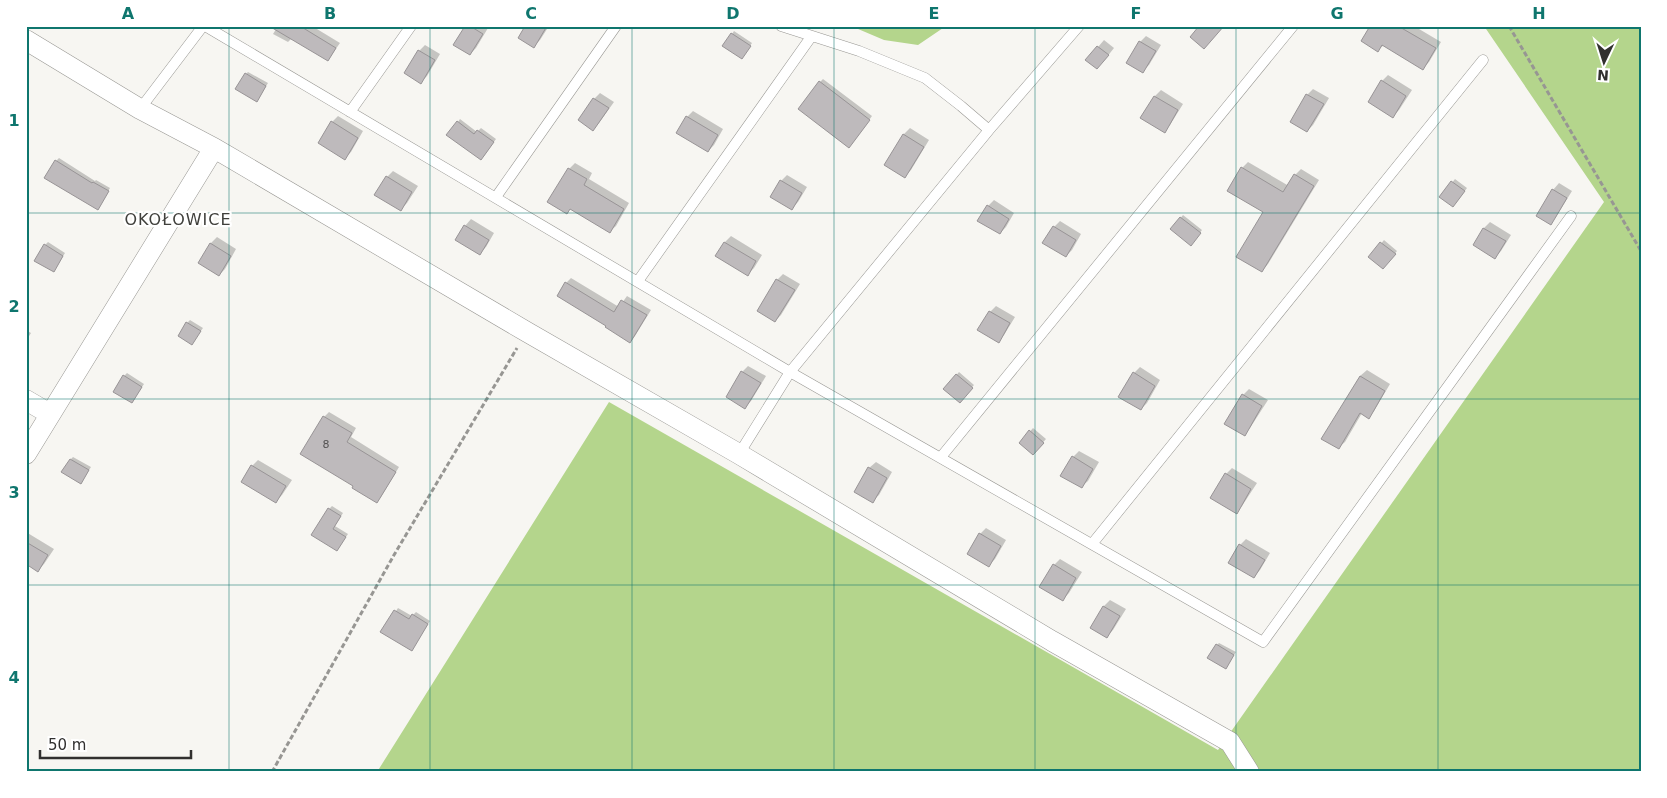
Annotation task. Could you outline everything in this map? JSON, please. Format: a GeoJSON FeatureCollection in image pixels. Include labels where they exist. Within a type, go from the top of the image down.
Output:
{"type":"FeatureCollection","features":[{"type":"Feature","properties":{"kind":"street"},"geometry":{"type":"LineString","coordinates":[[26,40],[140,109],[214,148],[739,454],[1052,641],[1230,742],[1249,772]]}},
{"type":"Feature","properties":{"kind":"street"},"geometry":{"type":"LineString","coordinates":[[26,454],[214,148]]}},
{"type":"Feature","properties":{"kind":"street"},"geometry":{"type":"LineString","coordinates":[[26,400],[50,414]]}},
{"type":"Feature","properties":{"kind":"lane"},"geometry":{"type":"LineString","coordinates":[[140,109],[204,26],[790,372],[1263,642],[1571,216]]}},
{"type":"Feature","properties":{"kind":"lane"},"geometry":{"type":"LineString","coordinates":[[350,112],[411,26]]}},
{"type":"Feature","properties":{"kind":"lane"},"geometry":{"type":"LineString","coordinates":[[496,197],[616,26]]}},
{"type":"Feature","properties":{"kind":"lane"},"geometry":{"type":"LineString","coordinates":[[781,26],[859,51],[925,78],[989,130]]}},
{"type":"Feature","properties":{"kind":"lane"},"geometry":{"type":"LineString","coordinates":[[739,454],[790,372],[989,130],[1079,26]]}},
{"type":"Feature","properties":{"kind":"lane"},"geometry":{"type":"LineString","coordinates":[[941,457],[1293,26]]}},
{"type":"Feature","properties":{"kind":"lane"},"geometry":{"type":"LineString","coordinates":[[638,281],[812,37]]}},
{"type":"Feature","properties":{"kind":"lane"},"geometry":{"type":"LineString","coordinates":[[1092,544],[1482,60]]}},
{"type":"Feature","properties":{"kind":"path"},"geometry":{"type":"LineString","coordinates":[[1509,26],[1641,252]]}},
{"type":"Feature","properties":{"kind":"path"},"geometry":{"type":"LineString","coordinates":[[272,772],[399,547],[527,332]]}},
{"type":"Feature","properties":{"kind":"green space"},"geometry":{"type":"Polygon","coordinates":[[[851,26],[946,26],[918,45],[884,40],[851,26]]]}},
{"type":"Feature","properties":{"kind":"green space"},"geometry":{"type":"Polygon","coordinates":[[[1484,26],[1641,26],[1641,772],[377,772],[609,402],[1218,750],[1604,202],[1484,26]]]}},
{"type":"Feature","properties":{"kind":"building"},"geometry":{"type":"Polygon","coordinates":[[[269,26],[300,26],[336,48],[328,61],[269,26]]]}},
{"type":"Feature","properties":{"kind":"building"},"geometry":{"type":"Polygon","coordinates":[[[465,26],[470,26],[483,34],[470,55],[453,45],[465,26]]]}},
{"type":"Feature","properties":{"kind":"building"},"geometry":{"type":"Polygon","coordinates":[[[525,26],[547,26],[534,48],[518,38],[525,26]]]}},
{"type":"Feature","properties":{"kind":"building"},"geometry":{"type":"Polygon","coordinates":[[[1199,26],[1224,26],[1204,49],[1190,37],[1199,26]]]}},
{"type":"Feature","properties":{"kind":"building"},"geometry":{"type":"Polygon","coordinates":[[[1370,26],[1398,26],[1436,48],[1423,70],[1382,45],[1378,52],[1361,41],[1370,26]]]}},
{"type":"Feature","properties":{"kind":"building"},"geometry":{"type":"Polygon","coordinates":[[[731,33],[751,46],[742,59],[722,46],[731,33]]]}},
{"type":"Feature","properties":{"kind":"building"},"geometry":{"type":"Polygon","coordinates":[[[1139,41],[1156,51],[1143,73],[1126,63],[1139,41]]]}},
{"type":"Feature","properties":{"kind":"building"},"geometry":{"type":"Polygon","coordinates":[[[1097,46],[1109,55],[1097,69],[1085,60],[1097,46]]]}},
{"type":"Feature","properties":{"kind":"building"},"geometry":{"type":"Polygon","coordinates":[[[418,50],[435,60],[421,84],[404,73],[418,50]]]}},
{"type":"Feature","properties":{"kind":"building"},"geometry":{"type":"Polygon","coordinates":[[[245,73],[266,86],[257,102],[235,89],[245,73]]]}},
{"type":"Feature","properties":{"kind":"building"},"geometry":{"type":"Polygon","coordinates":[[[1381,80],[1406,96],[1393,118],[1368,102],[1381,80]]]}},
{"type":"Feature","properties":{"kind":"building"},"geometry":{"type":"Polygon","coordinates":[[[819,81],[870,120],[849,148],[798,109],[819,81]]]}},
{"type":"Feature","properties":{"kind":"building"},"geometry":{"type":"Polygon","coordinates":[[[1306,94],[1324,104],[1307,132],[1290,122],[1306,94]]]}},
{"type":"Feature","properties":{"kind":"building"},"geometry":{"type":"Polygon","coordinates":[[[1154,96],[1178,110],[1165,133],[1140,118],[1154,96]]]}},
{"type":"Feature","properties":{"kind":"building"},"geometry":{"type":"Polygon","coordinates":[[[593,98],[609,108],[593,131],[578,120],[593,98]]]}},
{"type":"Feature","properties":{"kind":"building"},"geometry":{"type":"Polygon","coordinates":[[[686,116],[718,135],[708,152],[676,133],[686,116]]]}},
{"type":"Feature","properties":{"kind":"building"},"geometry":{"type":"Polygon","coordinates":[[[331,121],[358,138],[345,160],[318,143],[331,121]]]}},
{"type":"Feature","properties":{"kind":"building"},"geometry":{"type":"Polygon","coordinates":[[[457,121],[474,134],[477,130],[494,142],[481,160],[446,135],[457,121]]]}},
{"type":"Feature","properties":{"kind":"building"},"geometry":{"type":"Polygon","coordinates":[[[903,134],[924,147],[905,178],[884,165],[903,134]]]}},
{"type":"Feature","properties":{"kind":"building"},"geometry":{"type":"Polygon","coordinates":[[[55,160],[92,183],[109,191],[98,210],[44,178],[55,160]]]}},
{"type":"Feature","properties":{"kind":"building"},"geometry":{"type":"Polygon","coordinates":[[[1241,167],[1283,192],[1294,174],[1314,186],[1262,272],[1236,257],[1263,212],[1227,191],[1241,167]]]}},
{"type":"Feature","properties":{"kind":"building"},"geometry":{"type":"Polygon","coordinates":[[[568,168],[587,179],[584,185],[624,209],[610,233],[570,209],[567,214],[547,202],[568,168]]]}},
{"type":"Feature","properties":{"kind":"building"},"geometry":{"type":"Polygon","coordinates":[[[386,176],[412,192],[401,211],[374,195],[386,176]]]}},
{"type":"Feature","properties":{"kind":"building"},"geometry":{"type":"Polygon","coordinates":[[[780,180],[802,193],[792,210],[770,197],[780,180]]]}},
{"type":"Feature","properties":{"kind":"building"},"geometry":{"type":"Polygon","coordinates":[[[1451,181],[1465,191],[1453,207],[1439,197],[1451,181]]]}},
{"type":"Feature","properties":{"kind":"building"},"geometry":{"type":"Polygon","coordinates":[[[1552,189],[1567,198],[1551,225],[1536,216],[1552,189]]]}},
{"type":"Feature","properties":{"kind":"building"},"geometry":{"type":"Polygon","coordinates":[[[987,205],[1009,219],[1000,234],[977,221],[987,205]]]}},
{"type":"Feature","properties":{"kind":"building"},"geometry":{"type":"Polygon","coordinates":[[[1180,217],[1201,233],[1191,246],[1170,229],[1180,217]]]}},
{"type":"Feature","properties":{"kind":"building"},"geometry":{"type":"Polygon","coordinates":[[[464,225],[489,240],[480,255],[455,240],[464,225]]]}},
{"type":"Feature","properties":{"kind":"building"},"geometry":{"type":"Polygon","coordinates":[[[1053,226],[1076,240],[1066,257],[1042,243],[1053,226]]]}},
{"type":"Feature","properties":{"kind":"building"},"geometry":{"type":"Polygon","coordinates":[[[1483,228],[1506,241],[1495,259],[1473,245],[1483,228]]]}},
{"type":"Feature","properties":{"kind":"building"},"geometry":{"type":"Polygon","coordinates":[[[724,242],[756,261],[748,276],[715,256],[724,242]]]}},
{"type":"Feature","properties":{"kind":"building"},"geometry":{"type":"Polygon","coordinates":[[[1380,242],[1396,254],[1383,269],[1368,257],[1380,242]]]}},
{"type":"Feature","properties":{"kind":"building"},"geometry":{"type":"Polygon","coordinates":[[[210,243],[231,256],[219,276],[198,263],[210,243]]]}},
{"type":"Feature","properties":{"kind":"building"},"geometry":{"type":"Polygon","coordinates":[[[44,244],[63,256],[54,272],[34,261],[44,244]]]}},
{"type":"Feature","properties":{"kind":"building"},"geometry":{"type":"Polygon","coordinates":[[[776,279],[795,290],[775,322],[757,311],[776,279]]]}},
{"type":"Feature","properties":{"kind":"building"},"geometry":{"type":"Polygon","coordinates":[[[565,282],[614,312],[621,300],[647,315],[630,343],[557,296],[565,282]]]}},
{"type":"Feature","properties":{"kind":"building"},"geometry":{"type":"Polygon","coordinates":[[[989,311],[1010,323],[999,343],[977,330],[989,311]]]}},
{"type":"Feature","properties":{"kind":"building"},"geometry":{"type":"Polygon","coordinates":[[[186,322],[201,331],[192,345],[178,336],[186,322]]]}},
{"type":"Feature","properties":{"kind":"building"},"geometry":{"type":"Polygon","coordinates":[[[741,371],[761,383],[745,409],[726,397],[741,371]]]}},
{"type":"Feature","properties":{"kind":"building"},"geometry":{"type":"Polygon","coordinates":[[[1133,372],[1155,386],[1141,410],[1118,397],[1133,372]]]}},
{"type":"Feature","properties":{"kind":"building"},"geometry":{"type":"Polygon","coordinates":[[[956,374],[973,388],[960,403],[943,389],[956,374]]]}},
{"type":"Feature","properties":{"kind":"building"},"geometry":{"type":"Polygon","coordinates":[[[123,375],[142,387],[132,403],[113,392],[123,375]]]}},
{"type":"Feature","properties":{"kind":"building"},"geometry":{"type":"Polygon","coordinates":[[[1360,376],[1385,391],[1369,419],[1360,413],[1339,449],[1321,439],[1360,376]]]}},
{"type":"Feature","properties":{"kind":"building"},"geometry":{"type":"Polygon","coordinates":[[[1242,394],[1262,406],[1245,436],[1224,424],[1242,394]]]}},
{"type":"Feature","properties":{"kind":"building"},"geometry":{"type":"Polygon","coordinates":[[[323,416],[352,433],[347,442],[396,472],[377,503],[300,454],[323,416]]]}},
{"type":"Feature","properties":{"kind":"building"},"geometry":{"type":"Polygon","coordinates":[[[1029,430],[1044,443],[1033,455],[1019,443],[1029,430]]]}},
{"type":"Feature","properties":{"kind":"building"},"geometry":{"type":"Polygon","coordinates":[[[1072,456],[1093,469],[1082,488],[1060,476],[1072,456]]]}},
{"type":"Feature","properties":{"kind":"building"},"geometry":{"type":"Polygon","coordinates":[[[70,459],[89,470],[81,484],[61,472],[70,459]]]}},
{"type":"Feature","properties":{"kind":"building"},"geometry":{"type":"Polygon","coordinates":[[[251,465],[286,486],[276,503],[241,482],[251,465]]]}},
{"type":"Feature","properties":{"kind":"building"},"geometry":{"type":"Polygon","coordinates":[[[868,467],[887,478],[873,503],[854,492],[868,467]]]}},
{"type":"Feature","properties":{"kind":"building"},"geometry":{"type":"Polygon","coordinates":[[[1225,473],[1251,489],[1237,514],[1210,498],[1225,473]]]}},
{"type":"Feature","properties":{"kind":"building"},"geometry":{"type":"Polygon","coordinates":[[[328,508],[341,516],[333,529],[346,537],[337,551],[311,535],[328,508]]]}},
{"type":"Feature","properties":{"kind":"building"},"geometry":{"type":"Polygon","coordinates":[[[979,533],[1001,546],[989,567],[967,554],[979,533]]]}},
{"type":"Feature","properties":{"kind":"building"},"geometry":{"type":"Polygon","coordinates":[[[26,542],[48,555],[38,572],[26,564],[26,542]]]}},
{"type":"Feature","properties":{"kind":"building"},"geometry":{"type":"Polygon","coordinates":[[[1239,544],[1265,560],[1254,578],[1228,563],[1239,544]]]}},
{"type":"Feature","properties":{"kind":"building"},"geometry":{"type":"Polygon","coordinates":[[[1053,564],[1076,578],[1063,601],[1039,587],[1053,564]]]}},
{"type":"Feature","properties":{"kind":"building"},"geometry":{"type":"Polygon","coordinates":[[[1103,606],[1120,616],[1107,638],[1090,628],[1103,606]]]}},
{"type":"Feature","properties":{"kind":"building"},"geometry":{"type":"Polygon","coordinates":[[[394,610],[409,619],[412,614],[428,624],[412,651],[380,632],[394,610]]]}},
{"type":"Feature","properties":{"kind":"building"},"geometry":{"type":"Polygon","coordinates":[[[1216,644],[1234,655],[1226,669],[1207,658],[1216,644]]]}},
{"type":"Feature","properties":{"kind":"district","name":"OKOŁOWICE"},"geometry":{"type":"Point","coordinates":[178,219]}}]}
